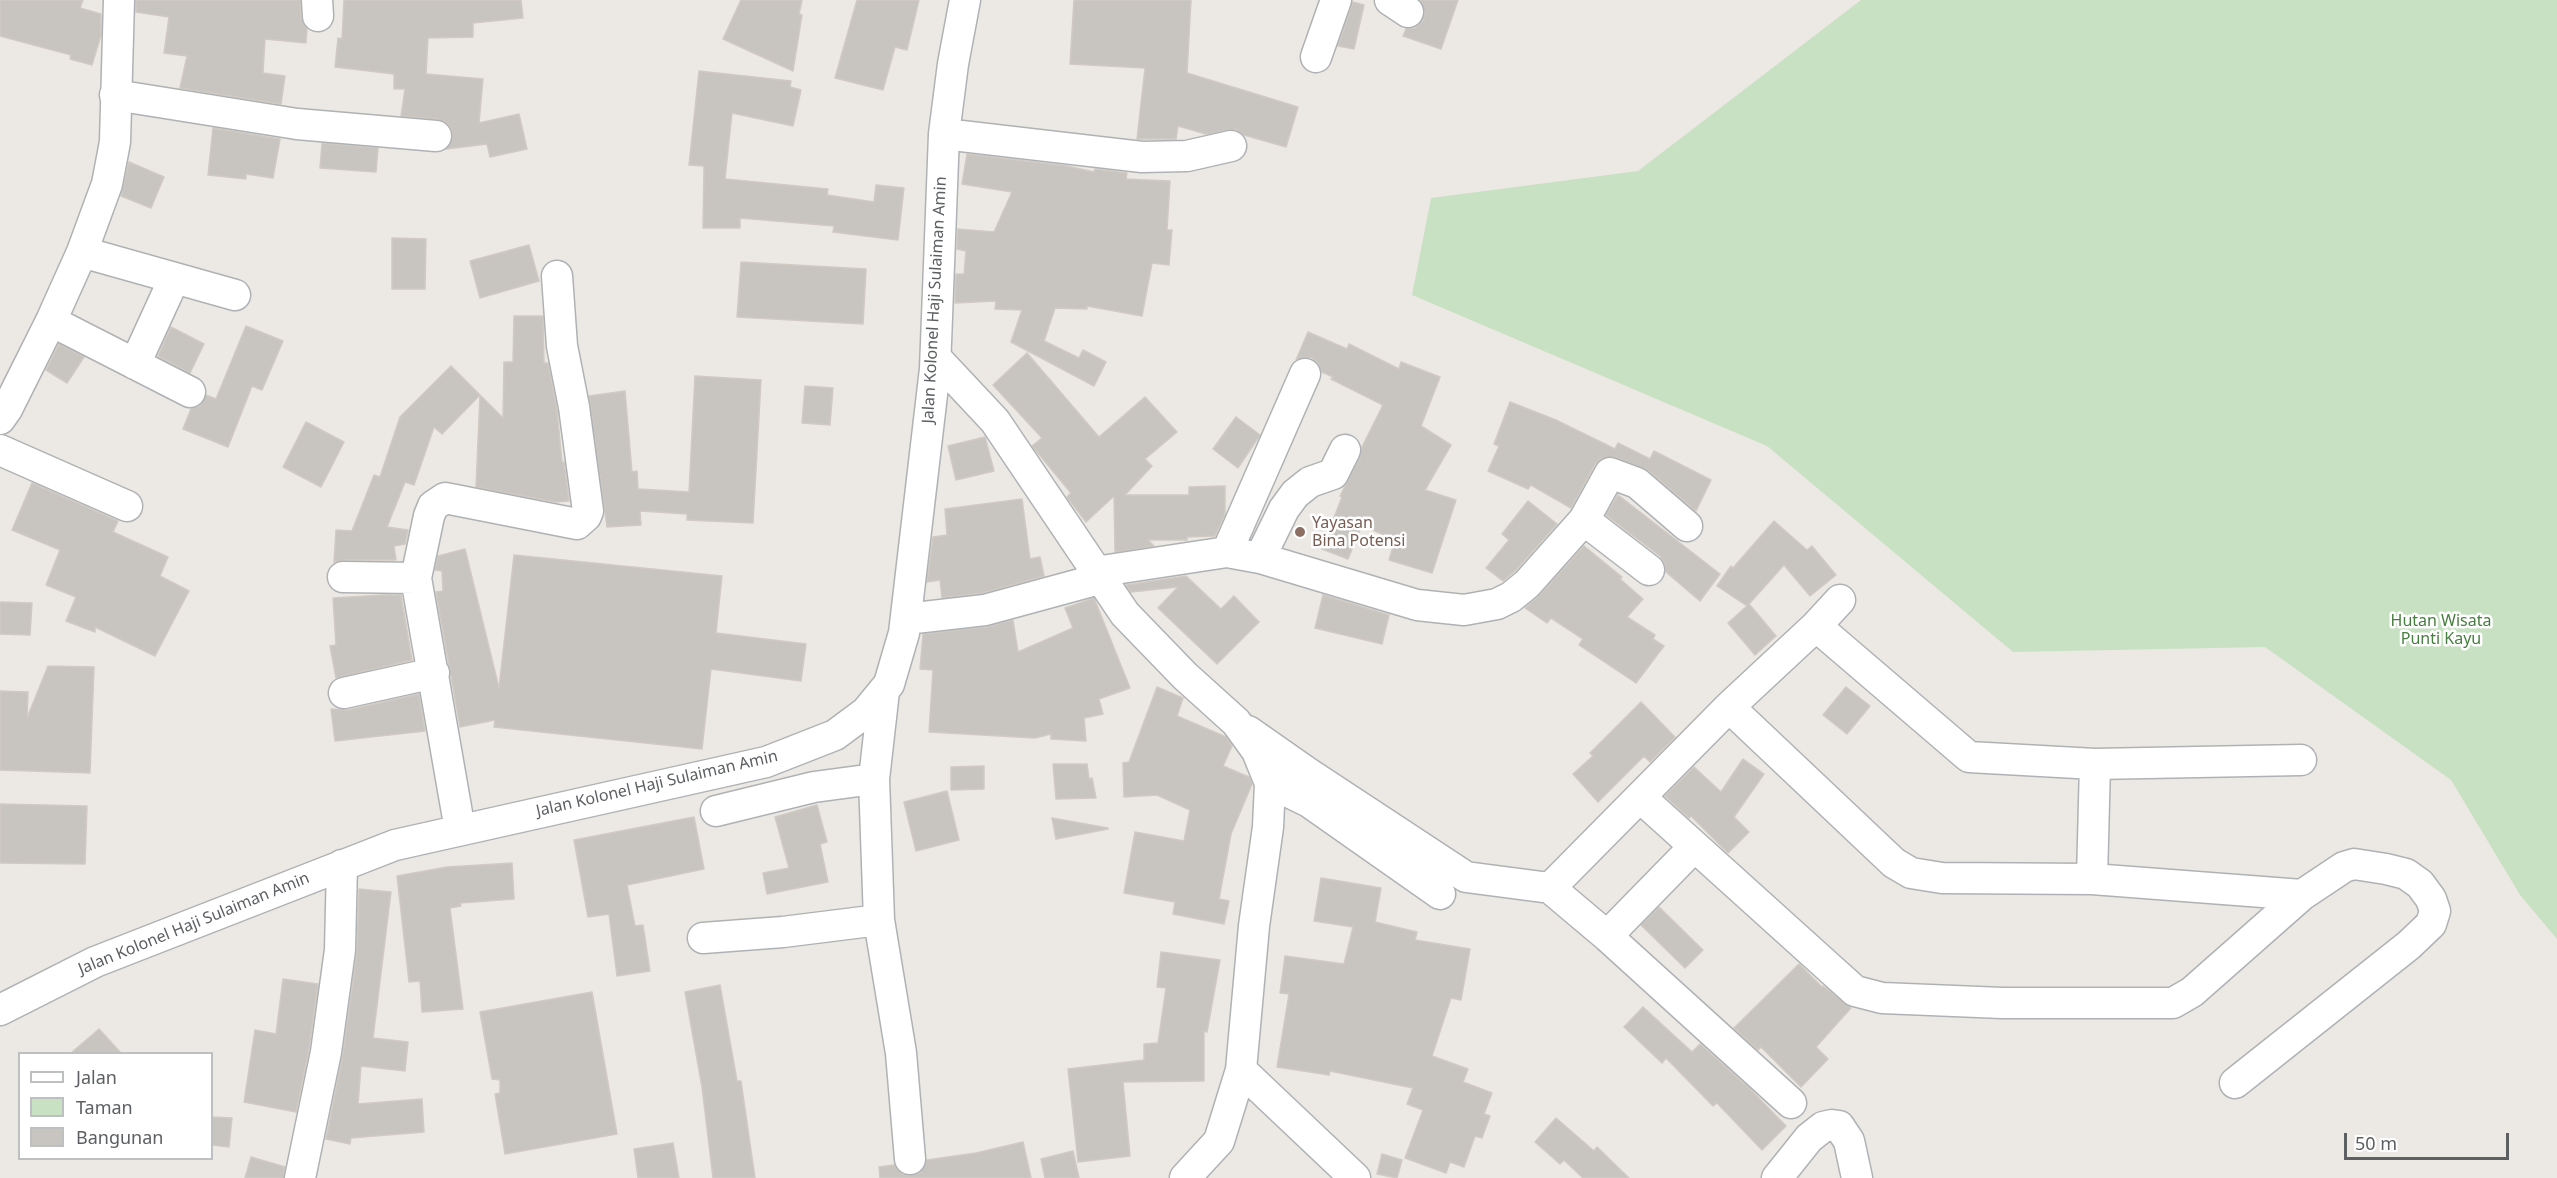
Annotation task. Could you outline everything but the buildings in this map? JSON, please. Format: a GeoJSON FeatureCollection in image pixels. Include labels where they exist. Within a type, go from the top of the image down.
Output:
{"type":"FeatureCollection","features":[{"type":"Feature","properties":{"kind":"street"},"geometry":{"type":"LineString","coordinates":[[0,419],[8,409],[82,252],[112,163],[115,142],[119,0]]}},
{"type":"Feature","properties":{"kind":"street","name":"Jalan Kolonel Haji Sulaiman Amin"},"geometry":{"type":"LineString","coordinates":[[0,1010],[95,962],[395,845],[766,762],[835,735],[866,712],[889,684],[906,619],[936,358],[944,134],[952,64],[965,0]]}},
{"type":"Feature","properties":{"kind":"street"},"geometry":{"type":"LineString","coordinates":[[1316,57],[1336,0]]}},
{"type":"Feature","properties":{"kind":"street"},"geometry":{"type":"LineString","coordinates":[[116,96],[297,124],[436,136]]}},
{"type":"Feature","properties":{"kind":"street"},"geometry":{"type":"LineString","coordinates":[[944,134],[1142,157],[1187,156],[1231,146]]}},
{"type":"Feature","properties":{"kind":"street"},"geometry":{"type":"LineString","coordinates":[[82,252],[235,295]]}},
{"type":"Feature","properties":{"kind":"street"},"geometry":{"type":"LineString","coordinates":[[460,830],[416,578],[429,516],[433,506],[445,498],[577,524],[586,516],[588,511],[574,407],[562,346],[557,276]]}},
{"type":"Feature","properties":{"kind":"street"},"geometry":{"type":"LineString","coordinates":[[135,364],[174,279]]}},
{"type":"Feature","properties":{"kind":"street"},"geometry":{"type":"LineString","coordinates":[[51,321],[190,392]]}},
{"type":"Feature","properties":{"kind":"street"},"geometry":{"type":"LineString","coordinates":[[936,358],[995,421],[1125,614],[1185,676],[1236,722],[1308,773],[1466,877],[1550,888],[1607,936],[1791,1103]]}},
{"type":"Feature","properties":{"kind":"street"},"geometry":{"type":"LineString","coordinates":[[1227,552],[1305,374]]}},
{"type":"Feature","properties":{"kind":"street"},"geometry":{"type":"LineString","coordinates":[[0,450],[127,506]]}},
{"type":"Feature","properties":{"kind":"street"},"geometry":{"type":"LineString","coordinates":[[1260,558],[1284,509],[1295,494],[1310,482],[1333,474],[1345,450]]}},
{"type":"Feature","properties":{"kind":"street"},"geometry":{"type":"LineString","coordinates":[[906,619],[985,610],[1097,575],[1227,552],[1260,558],[1417,605],[1464,610],[1497,604],[1511,597],[1527,584],[1584,520],[1605,480],[1612,472],[1637,483],[1687,526]]}},
{"type":"Feature","properties":{"kind":"street"},"geometry":{"type":"LineString","coordinates":[[1584,520],[1649,570]]}},
{"type":"Feature","properties":{"kind":"street"},"geometry":{"type":"LineString","coordinates":[[343,577],[416,578]]}},
{"type":"Feature","properties":{"kind":"street"},"geometry":{"type":"LineString","coordinates":[[1550,888],[1729,706],[1816,626],[1840,600]]}},
{"type":"Feature","properties":{"kind":"street"},"geometry":{"type":"LineString","coordinates":[[1816,626],[1969,757],[2095,764],[2301,760]]}},
{"type":"Feature","properties":{"kind":"street"},"geometry":{"type":"LineString","coordinates":[[344,693],[434,673]]}},
{"type":"Feature","properties":{"kind":"street"},"geometry":{"type":"LineString","coordinates":[[884,691],[874,779],[879,920],[901,1053],[910,1158]]}},
{"type":"Feature","properties":{"kind":"street"},"geometry":{"type":"LineString","coordinates":[[1729,706],[1894,863],[1911,873],[1942,878],[2092,879],[2302,895]]}},
{"type":"Feature","properties":{"kind":"street"},"geometry":{"type":"LineString","coordinates":[[1185,1178],[1219,1141],[1241,1070],[1254,926],[1268,827],[1270,783],[1257,751],[1236,722]]}},
{"type":"Feature","properties":{"kind":"street"},"geometry":{"type":"LineString","coordinates":[[2092,879],[2095,764]]}},
{"type":"Feature","properties":{"kind":"street"},"geometry":{"type":"LineString","coordinates":[[716,811],[814,787],[874,779]]}},
{"type":"Feature","properties":{"kind":"street"},"geometry":{"type":"LineString","coordinates":[[1270,783],[1309,802],[1440,894]]}},
{"type":"Feature","properties":{"kind":"street"},"geometry":{"type":"LineString","coordinates":[[1641,798],[1855,991],[1882,998],[2002,1003],[2173,1003],[2192,992],[2302,895],[2344,867],[2354,864],[2406,874],[2420,884],[2432,899],[2434,910],[2432,924],[2409,945],[2235,1083]]}},
{"type":"Feature","properties":{"kind":"street"},"geometry":{"type":"LineString","coordinates":[[1607,936],[1694,847]]}},
{"type":"Feature","properties":{"kind":"street"},"geometry":{"type":"LineString","coordinates":[[300,1178],[326,1052],[340,950],[342,865]]}},
{"type":"Feature","properties":{"kind":"street"},"geometry":{"type":"LineString","coordinates":[[703,938],[783,932],[879,920]]}},
{"type":"Feature","properties":{"kind":"street"},"geometry":{"type":"LineString","coordinates":[[1241,1070],[1355,1178]]}},
{"type":"Feature","properties":{"kind":"street"},"geometry":{"type":"LineString","coordinates":[[1777,1178],[1809,1138],[1823,1127],[1832,1125],[1839,1126],[1850,1141],[1857,1178]]}},
{"type":"Feature","properties":{"kind":"green space","name":"Hutan Wisata Punti Kayu"},"geometry":{"type":"Polygon","coordinates":[[[1861,0],[2557,0],[2557,939],[2520,895],[2451,780],[2265,647],[2013,652],[1767,446],[1412,295],[1431,198],[1638,171],[1861,0]]]}},
{"type":"Feature","properties":{"kind":"place","name":"Yayasan Bina Potensi"},"geometry":{"type":"Point","coordinates":[1300,532]}}]}
